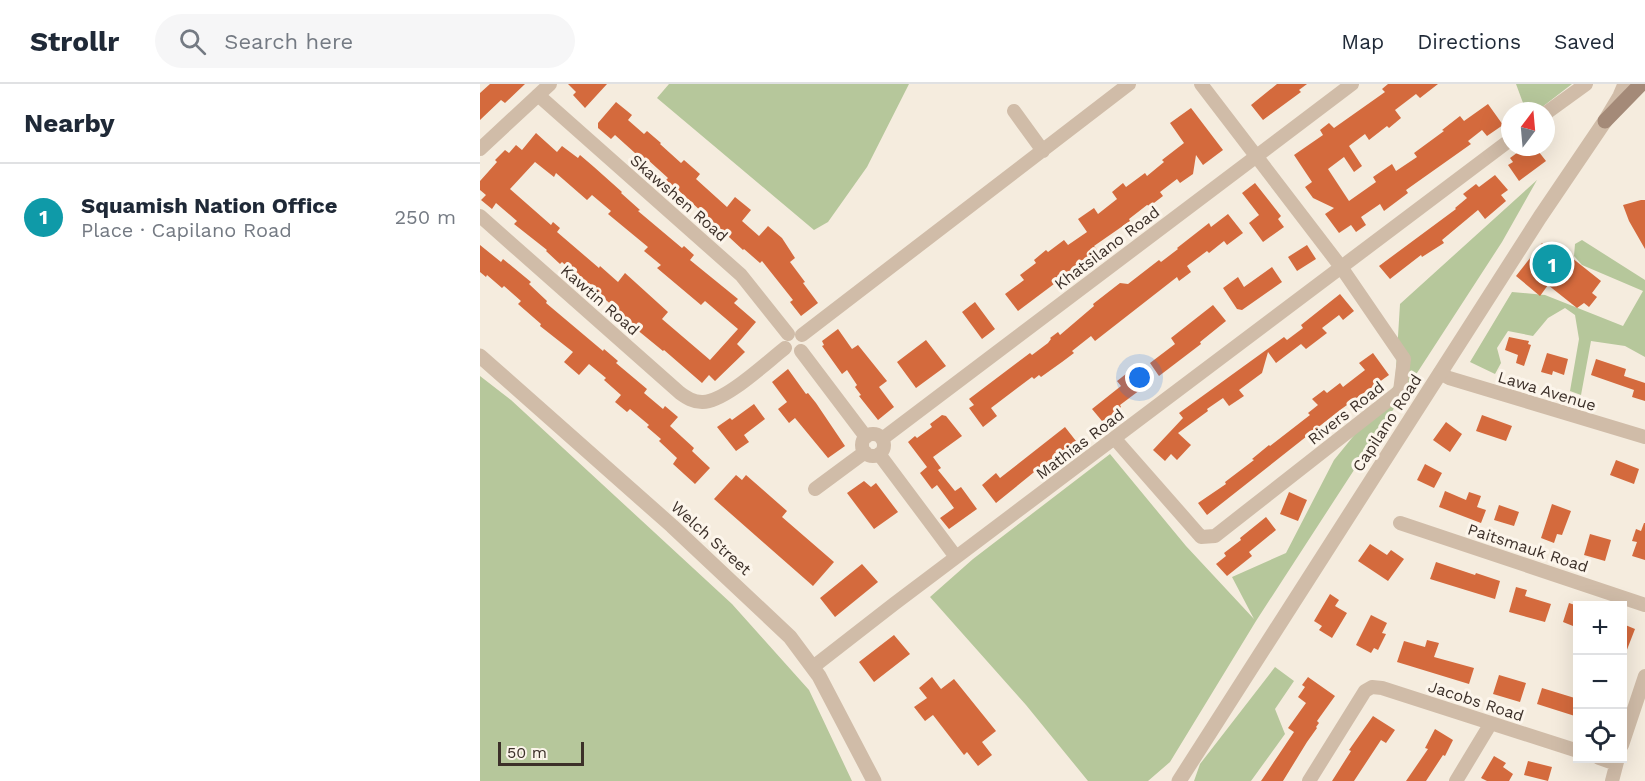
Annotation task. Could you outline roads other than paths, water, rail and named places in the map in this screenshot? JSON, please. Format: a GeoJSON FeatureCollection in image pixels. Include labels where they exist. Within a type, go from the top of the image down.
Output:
{"type":"FeatureCollection","features":[{"type":"Feature","properties":{"kind":"main road"},"geometry":{"type":"LineString","coordinates":[[1605,121],[1641,84]]}},
{"type":"Feature","properties":{"kind":"street"},"geometry":{"type":"LineString","coordinates":[[480,149],[550,84]]}},
{"type":"Feature","properties":{"kind":"street"},"geometry":{"type":"LineString","coordinates":[[800,333],[805,343],[801,351],[793,353],[785,348],[784,343],[1043,151],[1129,84]]}},
{"type":"Feature","properties":{"kind":"street","name":"Rivers Road"},"geometry":{"type":"LineString","coordinates":[[1115,439],[1201,537],[1215,536],[1400,391],[1404,359],[1341,267],[1201,84]]}},
{"type":"Feature","properties":{"kind":"street","name":"Khatsilano Road"},"geometry":{"type":"LineString","coordinates":[[882,439],[1352,84]]}},
{"type":"Feature","properties":{"kind":"street"},"geometry":{"type":"LineString","coordinates":[[1555,106],[1586,84]]}},
{"type":"Feature","properties":{"kind":"street","name":"Capilano Road"},"geometry":{"type":"LineString","coordinates":[[1179,781],[1540,217],[1605,121],[1625,84]]}},
{"type":"Feature","properties":{"kind":"street","name":"Skawshen Road"},"geometry":{"type":"LineString","coordinates":[[538,95],[741,275],[800,333]]}},
{"type":"Feature","properties":{"kind":"street"},"geometry":{"type":"LineString","coordinates":[[1014,111],[1043,151]]}},
{"type":"Feature","properties":{"kind":"street","name":"Mathias Road"},"geometry":{"type":"LineString","coordinates":[[813,667],[1501,147]]}},
{"type":"Feature","properties":{"kind":"street","name":"Kawtin Road"},"geometry":{"type":"LineString","coordinates":[[480,216],[680,393],[693,401],[709,402],[725,395],[785,348]]}},
{"type":"Feature","properties":{"kind":"street"},"geometry":{"type":"LineString","coordinates":[[801,351],[866,437]]}},
{"type":"Feature","properties":{"kind":"street","name":"Welch Street"},"geometry":{"type":"LineString","coordinates":[[480,356],[672,526],[790,637],[813,667],[874,781]]}},
{"type":"Feature","properties":{"kind":"street","name":"Lawa Avenue"},"geometry":{"type":"LineString","coordinates":[[1440,374],[1645,437]]}},
{"type":"Feature","properties":{"kind":"street"},"geometry":{"type":"LineString","coordinates":[[874,434],[882,439],[883,447],[879,454],[871,456],[865,452],[863,441],[866,437],[874,434]]}},
{"type":"Feature","properties":{"kind":"street"},"geometry":{"type":"LineString","coordinates":[[815,489],[865,452]]}},
{"type":"Feature","properties":{"kind":"street"},"geometry":{"type":"LineString","coordinates":[[879,454],[956,557]]}},
{"type":"Feature","properties":{"kind":"street","name":"Paitsmauk Road"},"geometry":{"type":"LineString","coordinates":[[1400,523],[1645,605]]}},
{"type":"Feature","properties":{"kind":"street"},"geometry":{"type":"LineString","coordinates":[[1627,733],[1645,676]]}},
{"type":"Feature","properties":{"kind":"street","name":"Jacobs Road"},"geometry":{"type":"LineString","coordinates":[[1309,781],[1365,691],[1372,687],[1382,688],[1573,750]]}},
{"type":"Feature","properties":{"kind":"street"},"geometry":{"type":"LineString","coordinates":[[1456,781],[1491,723]]}},
{"type":"Feature","properties":{"kind":"street"},"geometry":{"type":"LineString","coordinates":[[1612,781],[1616,763]]}},
{"type":"Feature","properties":{"kind":"place","name":"Squamish Nation Office"},"geometry":{"type":"Point","coordinates":[1552,264]}}]}
